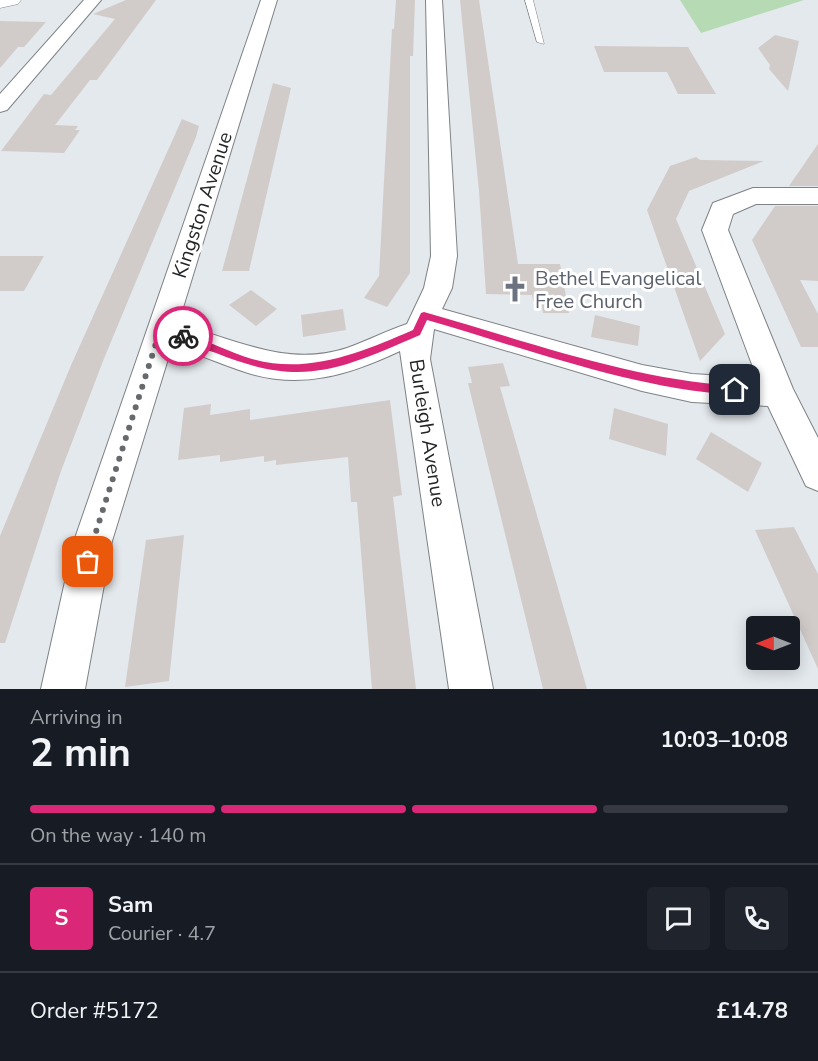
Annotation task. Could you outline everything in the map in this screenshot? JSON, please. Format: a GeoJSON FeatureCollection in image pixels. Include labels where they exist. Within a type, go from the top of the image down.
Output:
{"type":"FeatureCollection","features":[{"type":"Feature","properties":{"kind":"main road"},"geometry":{"type":"LineString","coordinates":[[0,3],[12,0]]}},
{"type":"Feature","properties":{"kind":"street"},"geometry":{"type":"LineString","coordinates":[[0,106],[93,0]]}},
{"type":"Feature","properties":{"kind":"street","name":"Kingston Avenue"},"geometry":{"type":"LineString","coordinates":[[63,689],[93,541],[269,0]]}},
{"type":"Feature","properties":{"kind":"street","name":"Burleigh Avenue"},"geometry":{"type":"LineString","coordinates":[[434,0],[444,256],[442,277],[420,324],[415,359],[471,689]]}},
{"type":"Feature","properties":{"kind":"street"},"geometry":{"type":"LineString","coordinates":[[817,472],[778,393],[715,230],[722,209],[753,196],[818,196]]}},
{"type":"Feature","properties":{"kind":"street"},"geometry":{"type":"LineString","coordinates":[[160,331],[190,337],[253,363],[296,369],[341,363],[420,324],[692,388],[778,393]]}},
{"type":"Feature","properties":{"kind":"lane"},"geometry":{"type":"LineString","coordinates":[[529,0],[541,42]]}},
{"type":"Feature","properties":{"kind":"green space"},"geometry":{"type":"Polygon","coordinates":[[[680,0],[804,0],[701,33],[680,0]]]}},
{"type":"Feature","properties":{"kind":"building"},"geometry":{"type":"Polygon","coordinates":[[[126,0],[156,0],[97,80],[90,80],[55,125],[78,126],[75,130],[80,130],[64,153],[1,151],[44,94],[51,95],[115,19],[93,14],[126,0]]]}},
{"type":"Feature","properties":{"kind":"building"},"geometry":{"type":"Polygon","coordinates":[[[396,0],[415,0],[413,56],[410,56],[410,273],[387,307],[364,298],[379,276],[392,29],[394,29],[396,0]]]}},
{"type":"Feature","properties":{"kind":"building"},"geometry":{"type":"Polygon","coordinates":[[[460,0],[479,0],[518,264],[560,264],[569,313],[543,313],[541,301],[533,301],[532,295],[486,294],[479,191],[460,0]]]}},
{"type":"Feature","properties":{"kind":"building"},"geometry":{"type":"Polygon","coordinates":[[[0,21],[46,22],[24,47],[18,47],[0,68],[0,21]]]}},
{"type":"Feature","properties":{"kind":"building"},"geometry":{"type":"Polygon","coordinates":[[[775,35],[799,41],[788,91],[769,69],[770,65],[758,48],[775,35]]]}},
{"type":"Feature","properties":{"kind":"building"},"geometry":{"type":"Polygon","coordinates":[[[594,46],[688,47],[716,94],[678,94],[667,72],[604,72],[594,46]]]}},
{"type":"Feature","properties":{"kind":"building"},"geometry":{"type":"Polygon","coordinates":[[[273,83],[291,88],[249,271],[222,271],[273,83]]]}},
{"type":"Feature","properties":{"kind":"building"},"geometry":{"type":"Polygon","coordinates":[[[182,119],[199,126],[196,137],[103,361],[61,471],[5,643],[0,643],[0,536],[72,363],[182,119]]]}},
{"type":"Feature","properties":{"kind":"building"},"geometry":{"type":"Polygon","coordinates":[[[818,144],[818,186],[789,186],[818,144]]]}},
{"type":"Feature","properties":{"kind":"building"},"geometry":{"type":"Polygon","coordinates":[[[696,157],[700,160],[764,161],[689,191],[676,219],[725,334],[700,361],[647,210],[670,166],[696,157]]]}},
{"type":"Feature","properties":{"kind":"building"},"geometry":{"type":"Polygon","coordinates":[[[775,206],[818,206],[818,281],[800,280],[818,314],[818,347],[801,347],[752,240],[775,206]]]}},
{"type":"Feature","properties":{"kind":"building"},"geometry":{"type":"Polygon","coordinates":[[[0,256],[44,256],[24,291],[0,291],[0,256]]]}},
{"type":"Feature","properties":{"kind":"building"},"geometry":{"type":"Polygon","coordinates":[[[251,290],[277,309],[256,326],[229,305],[251,290]]]}},
{"type":"Feature","properties":{"kind":"building"},"geometry":{"type":"Polygon","coordinates":[[[343,309],[346,330],[303,337],[301,315],[343,309]]]}},
{"type":"Feature","properties":{"kind":"building"},"geometry":{"type":"Polygon","coordinates":[[[595,315],[640,326],[638,346],[591,337],[595,315]]]}},
{"type":"Feature","properties":{"kind":"building"},"geometry":{"type":"Polygon","coordinates":[[[503,363],[510,386],[500,387],[587,689],[543,689],[468,383],[472,383],[468,367],[503,363]]]}},
{"type":"Feature","properties":{"kind":"building"},"geometry":{"type":"Polygon","coordinates":[[[390,400],[402,495],[393,497],[416,689],[372,689],[357,502],[351,502],[348,457],[276,465],[276,460],[264,462],[264,456],[220,462],[220,455],[178,460],[184,408],[211,404],[210,415],[250,409],[250,420],[390,400]]]}},
{"type":"Feature","properties":{"kind":"building"},"geometry":{"type":"Polygon","coordinates":[[[614,408],[668,424],[666,456],[609,439],[614,408]]]}},
{"type":"Feature","properties":{"kind":"building"},"geometry":{"type":"Polygon","coordinates":[[[711,432],[762,463],[748,492],[696,459],[711,432]]]}},
{"type":"Feature","properties":{"kind":"building"},"geometry":{"type":"Polygon","coordinates":[[[794,527],[818,574],[818,669],[800,629],[800,616],[794,616],[755,530],[794,527]]]}},
{"type":"Feature","properties":{"kind":"building"},"geometry":{"type":"Polygon","coordinates":[[[184,535],[169,681],[125,687],[146,540],[184,535]]]}},
{"type":"Feature","properties":{"kind":"way so far"},"geometry":{"type":"LineString","coordinates":[[88,562],[160,331],[183,336]]}},
{"type":"Feature","properties":{"kind":"place","name":"Bethel Evangelical Free Church"},"geometry":{"type":"Point","coordinates":[515,289]}},
{"type":"Feature","properties":{"kind":"route"},"geometry":{"type":"LineString","coordinates":[[183,336],[190,337],[234,358],[273,368],[319,367],[360,357],[405,335],[417,333],[424,315],[642,378],[692,388],[735,390]]}}]}
